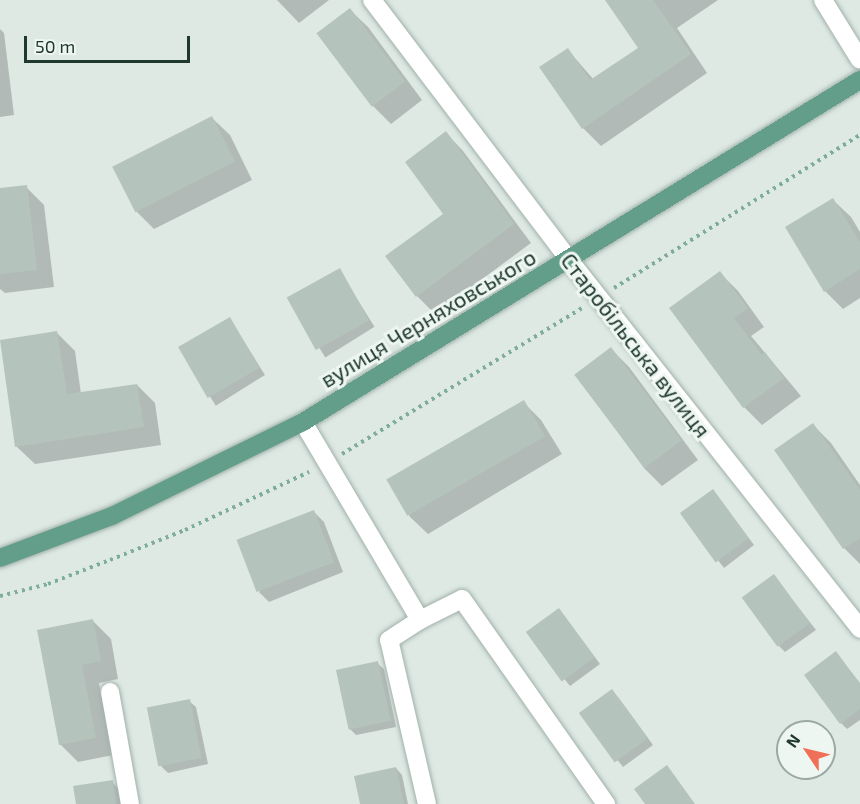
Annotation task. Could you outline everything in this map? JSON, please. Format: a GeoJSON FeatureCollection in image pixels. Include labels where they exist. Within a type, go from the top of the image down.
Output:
{"type":"FeatureCollection","features":[{"type":"Feature","properties":{"kind":"main road","name":"вулиця Черняховського"},"geometry":{"type":"LineString","coordinates":[[0,558],[112,516],[303,422],[860,80]]}},
{"type":"Feature","properties":{"kind":"street","name":"Старобільська вулиця"},"geometry":{"type":"LineString","coordinates":[[372,0],[569,260],[860,629]]}},
{"type":"Feature","properties":{"kind":"street"},"geometry":{"type":"LineString","coordinates":[[823,0],[860,60]]}},
{"type":"Feature","properties":{"kind":"street"},"geometry":{"type":"LineString","coordinates":[[303,422],[420,620]]}},
{"type":"Feature","properties":{"kind":"street"},"geometry":{"type":"LineString","coordinates":[[427,804],[389,640],[420,620],[462,599],[606,804]]}},
{"type":"Feature","properties":{"kind":"street"},"geometry":{"type":"LineString","coordinates":[[110,692],[130,804]]}},
{"type":"Feature","properties":{"kind":"path"},"geometry":{"type":"LineString","coordinates":[[0,596],[48,584],[185,530],[327,463],[860,135]]}},
{"type":"Feature","properties":{"kind":"building"},"geometry":{"type":"Polygon","coordinates":[[[605,0],[653,0],[691,54],[582,129],[539,67],[568,48],[590,80],[638,48],[605,0]]]}},
{"type":"Feature","properties":{"kind":"building"},"geometry":{"type":"Polygon","coordinates":[[[350,8],[405,81],[372,107],[316,33],[350,8]]]}},
{"type":"Feature","properties":{"kind":"building"},"geometry":{"type":"Polygon","coordinates":[[[212,116],[235,161],[135,212],[112,167],[212,116]]]}},
{"type":"Feature","properties":{"kind":"building"},"geometry":{"type":"Polygon","coordinates":[[[446,131],[514,224],[416,297],[385,256],[443,214],[405,162],[446,131]]]}},
{"type":"Feature","properties":{"kind":"building"},"geometry":{"type":"Polygon","coordinates":[[[27,185],[37,270],[0,274],[0,188],[27,185]]]}},
{"type":"Feature","properties":{"kind":"building"},"geometry":{"type":"Polygon","coordinates":[[[833,198],[860,242],[860,269],[824,292],[785,227],[833,198]]]}},
{"type":"Feature","properties":{"kind":"building"},"geometry":{"type":"Polygon","coordinates":[[[340,268],[369,320],[316,350],[287,298],[340,268]]]}},
{"type":"Feature","properties":{"kind":"building"},"geometry":{"type":"Polygon","coordinates":[[[720,271],[748,308],[734,318],[762,355],[765,352],[784,378],[743,408],[669,308],[720,271]]]}},
{"type":"Feature","properties":{"kind":"building"},"geometry":{"type":"Polygon","coordinates":[[[230,317],[260,368],[208,398],[178,347],[230,317]]]}},
{"type":"Feature","properties":{"kind":"building"},"geometry":{"type":"Polygon","coordinates":[[[57,331],[67,394],[137,384],[144,427],[15,447],[0,340],[57,331]]]}},
{"type":"Feature","properties":{"kind":"building"},"geometry":{"type":"Polygon","coordinates":[[[611,347],[681,440],[645,468],[574,375],[611,347]]]}},
{"type":"Feature","properties":{"kind":"building"},"geometry":{"type":"Polygon","coordinates":[[[524,400],[545,436],[407,516],[386,480],[524,400]]]}},
{"type":"Feature","properties":{"kind":"building"},"geometry":{"type":"Polygon","coordinates":[[[813,423],[860,490],[860,538],[843,549],[774,450],[813,423]]]}},
{"type":"Feature","properties":{"kind":"building"},"geometry":{"type":"Polygon","coordinates":[[[713,489],[749,538],[716,562],[680,513],[713,489]]]}},
{"type":"Feature","properties":{"kind":"building"},"geometry":{"type":"Polygon","coordinates":[[[314,510],[334,562],[257,592],[237,540],[314,510]]]}},
{"type":"Feature","properties":{"kind":"building"},"geometry":{"type":"Polygon","coordinates":[[[774,574],[810,623],[777,647],[742,598],[774,574]]]}},
{"type":"Feature","properties":{"kind":"building"},"geometry":{"type":"Polygon","coordinates":[[[559,608],[595,657],[562,681],[526,632],[559,608]]]}},
{"type":"Feature","properties":{"kind":"building"},"geometry":{"type":"Polygon","coordinates":[[[93,619],[101,661],[82,665],[96,738],[59,745],[37,630],[93,619]]]}},
{"type":"Feature","properties":{"kind":"building"},"geometry":{"type":"Polygon","coordinates":[[[836,651],[860,684],[860,709],[840,724],[804,675],[836,651]]]}},
{"type":"Feature","properties":{"kind":"building"},"geometry":{"type":"Polygon","coordinates":[[[378,661],[391,721],[349,730],[336,670],[378,661]]]}},
{"type":"Feature","properties":{"kind":"building"},"geometry":{"type":"Polygon","coordinates":[[[612,689],[648,738],[615,762],[579,713],[612,689]]]}},
{"type":"Feature","properties":{"kind":"building"},"geometry":{"type":"Polygon","coordinates":[[[190,699],[201,758],[158,766],[147,707],[190,699]]]}},
{"type":"Feature","properties":{"kind":"building"},"geometry":{"type":"Polygon","coordinates":[[[667,765],[695,804],[645,804],[634,789],[667,765]]]}},
{"type":"Feature","properties":{"kind":"building"},"geometry":{"type":"Polygon","coordinates":[[[396,767],[404,804],[360,804],[354,776],[396,767]]]}},
{"type":"Feature","properties":{"kind":"building"},"geometry":{"type":"Polygon","coordinates":[[[113,780],[116,804],[76,804],[73,786],[113,780]]]}}]}
